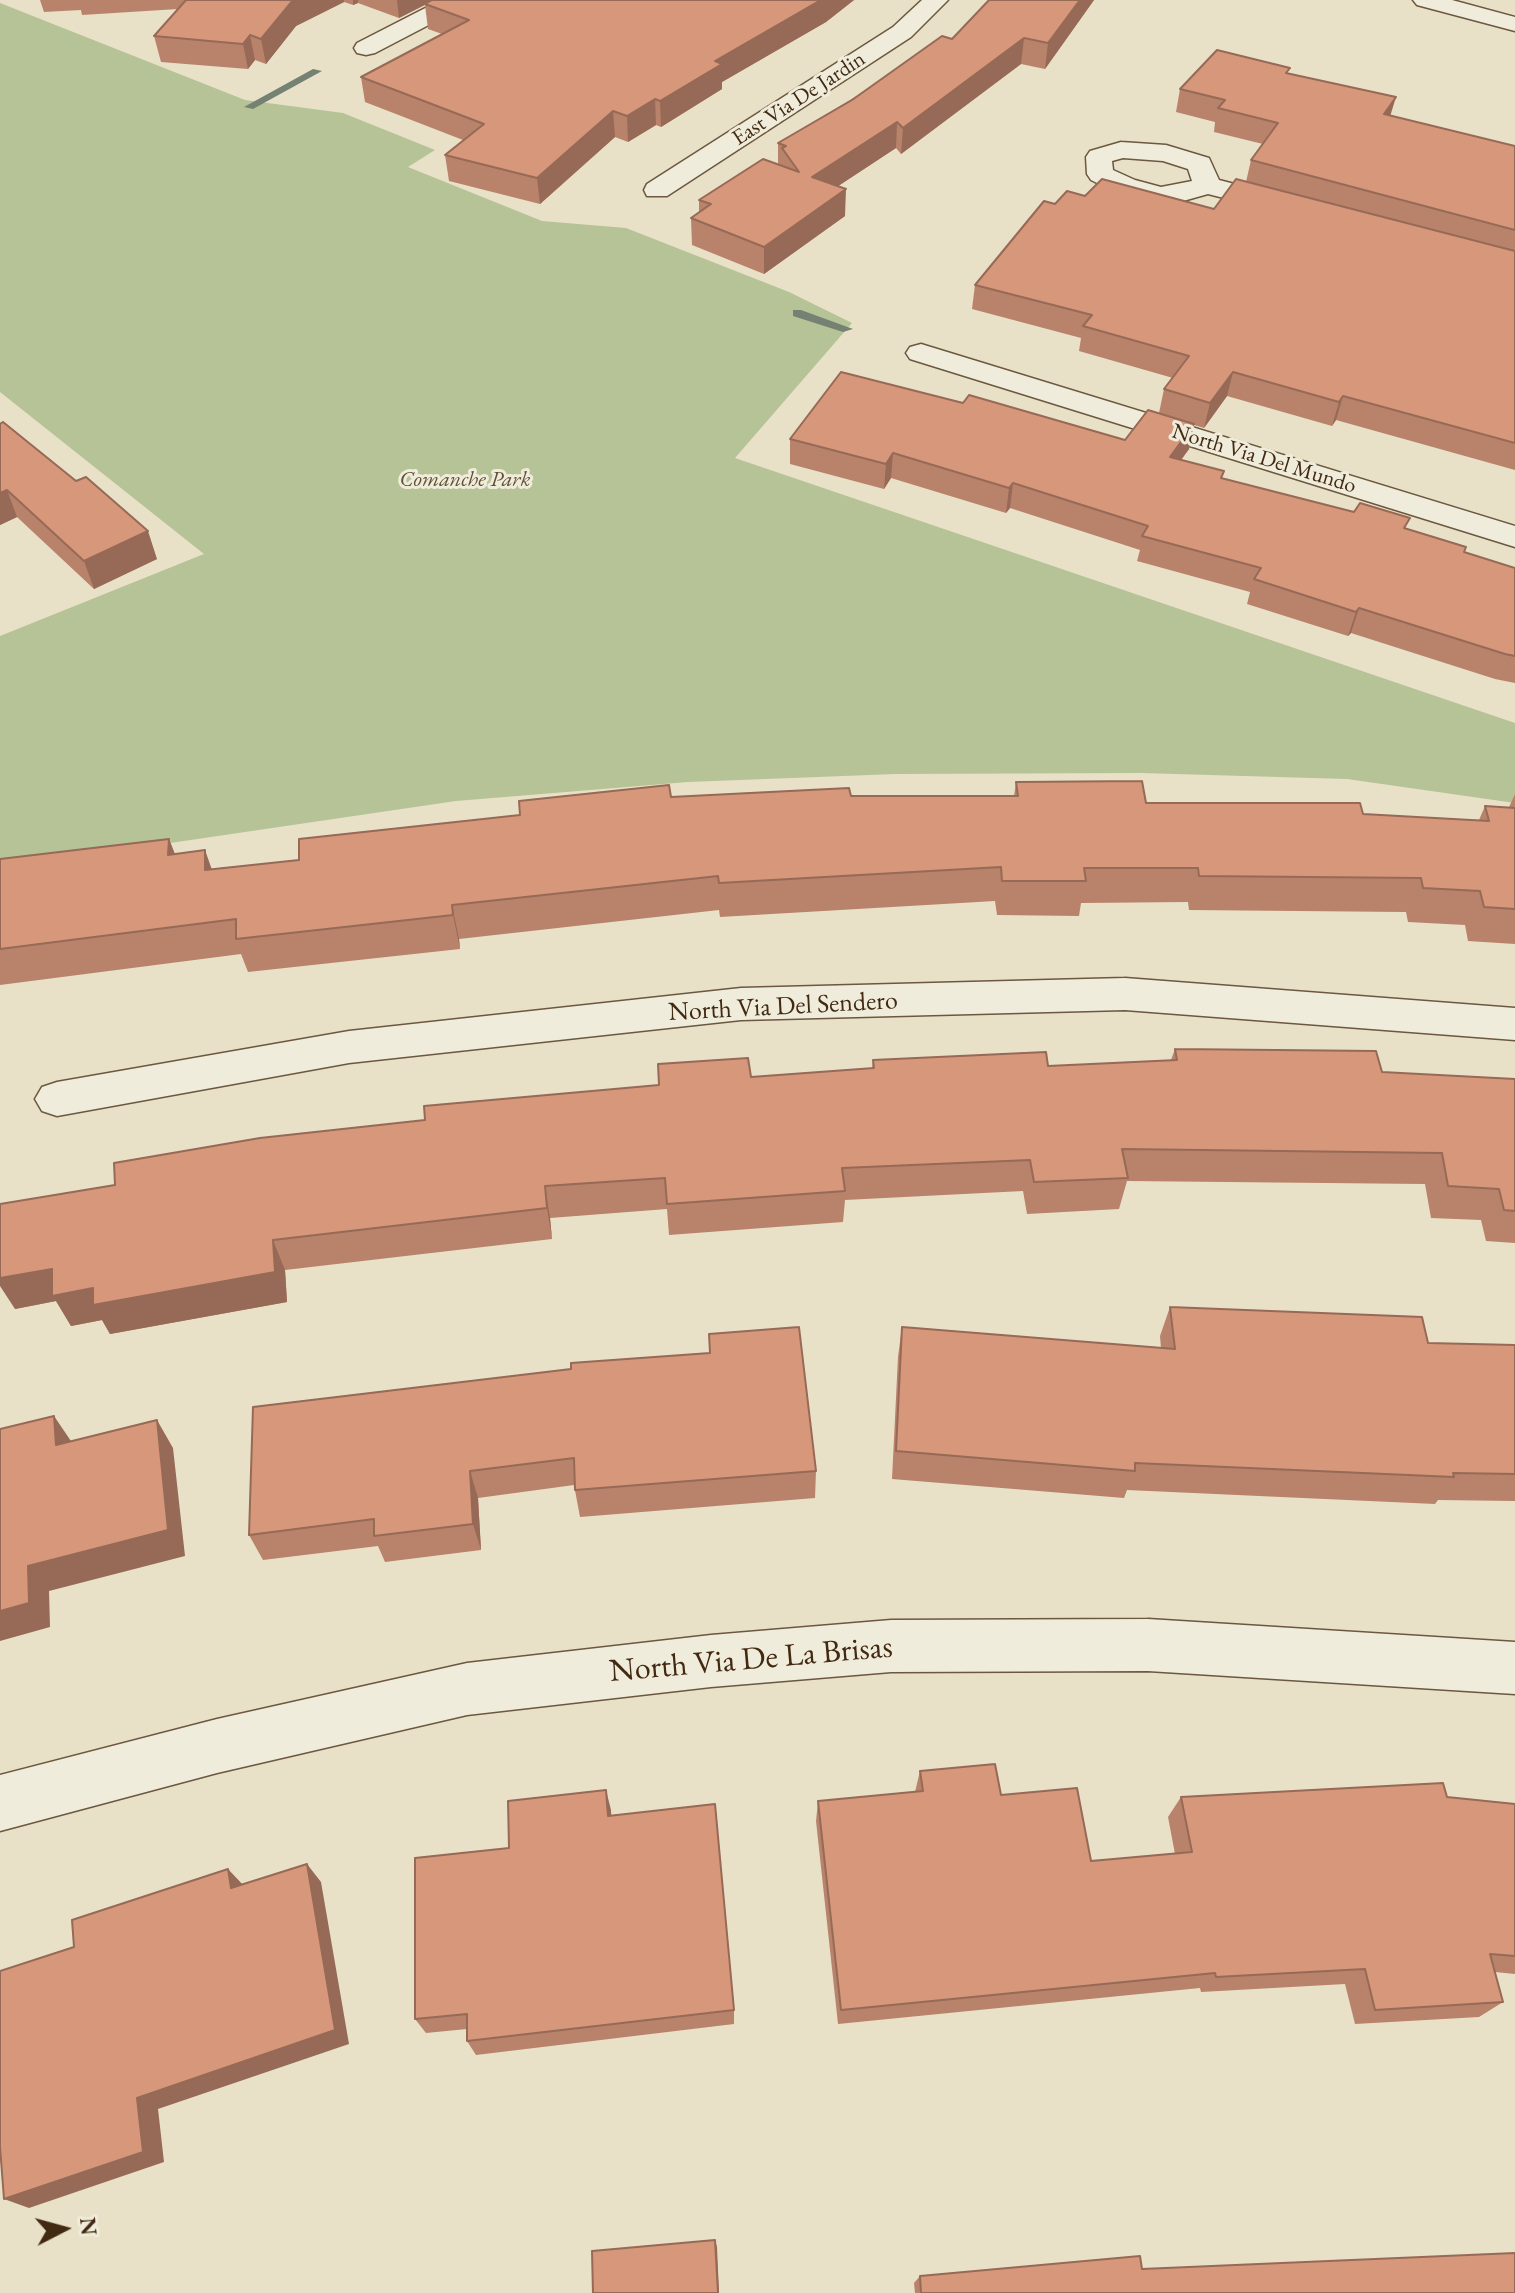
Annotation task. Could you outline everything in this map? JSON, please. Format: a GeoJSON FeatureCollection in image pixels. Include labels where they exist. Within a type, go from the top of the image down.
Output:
{"type":"FeatureCollection","features":[{"type":"Feature","properties":{"kind":"street"},"geometry":{"type":"LineString","coordinates":[[366,48],[459,0]]}},
{"type":"Feature","properties":{"kind":"street","name":"East Via De Jardin"},"geometry":{"type":"LineString","coordinates":[[657,190],[902,32],[936,0]]}},
{"type":"Feature","properties":{"kind":"street"},"geometry":{"type":"LineString","coordinates":[[1425,0],[1515,24]]}},
{"type":"Feature","properties":{"kind":"street"},"geometry":{"type":"LineString","coordinates":[[1207,185],[1315,213]]}},
{"type":"Feature","properties":{"kind":"street","name":"North Via Del Mundo"},"geometry":{"type":"LineString","coordinates":[[921,353],[1515,537]]}},
{"type":"Feature","properties":{"kind":"street","name":"North Via Del Sendero"},"geometry":{"type":"LineString","coordinates":[[57,1099],[349,1047],[741,1004],[1125,994],[1515,1024]]}},
{"type":"Feature","properties":{"kind":"street","name":"North Via De La Brisas"},"geometry":{"type":"LineString","coordinates":[[0,1803],[217,1746],[467,1689],[711,1661],[891,1646],[1148,1645],[1515,1668]]}},
{"type":"Feature","properties":{"kind":"green space","name":"Comanche Park"},"geometry":{"type":"Polygon","coordinates":[[[0,3],[245,100],[343,113],[435,150],[408,167],[542,221],[626,228],[789,292],[852,323],[735,458],[1515,723],[1515,803],[1347,779],[1141,773],[895,774],[688,782],[456,801],[0,868],[0,636],[204,554],[0,392],[0,3]]]}},
{"type":"Feature","properties":{"kind":"building"},"geometry":{"type":"Polygon","coordinates":[[[186,0],[293,0],[261,39],[250,35],[243,44],[154,36],[186,0]]]}},
{"type":"Feature","properties":{"kind":"building"},"geometry":{"type":"Polygon","coordinates":[[[432,0],[821,0],[715,61],[722,64],[660,101],[655,99],[627,116],[613,111],[537,178],[445,155],[484,124],[361,77],[469,20],[425,4],[432,0]]]}},
{"type":"Feature","properties":{"kind":"building"},"geometry":{"type":"Polygon","coordinates":[[[989,0],[1080,0],[1048,43],[1024,38],[903,128],[897,122],[812,177],[846,189],[764,247],[691,218],[711,204],[699,200],[763,159],[799,172],[782,148],[786,146],[778,143],[852,100],[942,36],[952,39],[989,0]]]}},
{"type":"Feature","properties":{"kind":"building"},"geometry":{"type":"Polygon","coordinates":[[[1217,50],[1290,68],[1286,73],[1396,97],[1384,114],[1515,146],[1515,230],[1251,160],[1278,123],[1218,108],[1225,100],[1180,89],[1217,50]]]}},
{"type":"Feature","properties":{"kind":"building"},"geometry":{"type":"Polygon","coordinates":[[[1102,179],[1214,209],[1236,179],[1515,251],[1515,443],[1343,396],[1339,402],[1233,372],[1210,403],[1164,389],[1189,356],[1083,326],[1092,315],[975,285],[1044,201],[1055,204],[1067,191],[1085,196],[1102,179]]]}},
{"type":"Feature","properties":{"kind":"building"},"geometry":{"type":"Polygon","coordinates":[[[841,372],[963,403],[969,395],[1125,440],[1148,410],[1194,424],[1170,457],[1224,471],[1221,478],[1354,512],[1360,503],[1410,518],[1404,528],[1466,547],[1464,552],[1515,568],[1515,656],[1359,608],[1356,612],[1254,579],[1261,568],[1142,536],[1148,526],[1013,483],[1009,488],[893,453],[886,464],[790,439],[841,372]]]}},
{"type":"Feature","properties":{"kind":"building"},"geometry":{"type":"Polygon","coordinates":[[[3,422],[76,481],[86,477],[148,531],[84,561],[7,490],[0,493],[0,424],[3,422]]]}},
{"type":"Feature","properties":{"kind":"building"},"geometry":{"type":"Polygon","coordinates":[[[1142,781],[1146,803],[1360,803],[1363,814],[1489,821],[1485,806],[1515,808],[1515,909],[1484,907],[1480,891],[1423,888],[1421,878],[1199,876],[1198,868],[1084,868],[1086,881],[1002,881],[1001,867],[719,883],[718,876],[452,905],[453,915],[236,939],[236,919],[0,949],[0,859],[169,839],[168,855],[205,850],[205,870],[299,860],[299,839],[520,815],[519,801],[669,785],[671,797],[849,788],[851,796],[1018,796],[1016,782],[1142,781]]]}},
{"type":"Feature","properties":{"kind":"building"},"geometry":{"type":"Polygon","coordinates":[[[1175,1049],[1376,1051],[1382,1072],[1515,1079],[1515,1211],[1504,1210],[1499,1189],[1448,1186],[1442,1153],[1122,1149],[1128,1178],[1034,1182],[1030,1160],[842,1168],[845,1191],[667,1204],[665,1178],[545,1186],[547,1208],[273,1240],[275,1272],[93,1305],[93,1288],[52,1296],[52,1269],[0,1278],[0,1204],[115,1185],[114,1163],[260,1138],[425,1120],[424,1106],[659,1085],[658,1064],[748,1058],[751,1077],[874,1068],[873,1060],[1046,1052],[1048,1066],[1177,1060],[1175,1049]]]}},
{"type":"Feature","properties":{"kind":"building"},"geometry":{"type":"Polygon","coordinates":[[[1170,1307],[1422,1317],[1428,1343],[1515,1345],[1515,1474],[1453,1473],[1454,1477],[1135,1463],[1135,1471],[896,1451],[902,1327],[1175,1349],[1170,1307]]]}},
{"type":"Feature","properties":{"kind":"building"},"geometry":{"type":"Polygon","coordinates":[[[799,1327],[816,1471],[575,1490],[574,1458],[470,1471],[473,1524],[374,1536],[374,1519],[249,1535],[253,1407],[571,1369],[571,1363],[710,1353],[709,1334],[799,1327]]]}},
{"type":"Feature","properties":{"kind":"building"},"geometry":{"type":"Polygon","coordinates":[[[54,1416],[56,1445],[157,1420],[168,1530],[28,1566],[29,1603],[0,1611],[0,1429],[54,1416]]]}},
{"type":"Feature","properties":{"kind":"building"},"geometry":{"type":"Polygon","coordinates":[[[995,1764],[1001,1795],[1077,1788],[1091,1861],[1192,1852],[1181,1797],[1443,1783],[1447,1797],[1515,1804],[1515,1956],[1490,1954],[1503,2002],[1375,2010],[1365,1969],[1216,1977],[1215,1973],[841,2010],[818,1801],[923,1791],[920,1771],[995,1764]]]}},
{"type":"Feature","properties":{"kind":"building"},"geometry":{"type":"Polygon","coordinates":[[[606,1790],[608,1816],[715,1804],[734,2010],[467,2041],[467,2014],[415,2019],[415,1858],[509,1848],[508,1801],[606,1790]]]}},
{"type":"Feature","properties":{"kind":"building"},"geometry":{"type":"Polygon","coordinates":[[[307,1864],[335,2030],[137,2098],[143,2152],[4,2199],[0,2147],[0,1971],[74,1947],[72,1920],[228,1869],[231,1888],[307,1864]]]}},
{"type":"Feature","properties":{"kind":"building"},"geometry":{"type":"Polygon","coordinates":[[[715,2240],[718,2293],[593,2293],[592,2251],[715,2240]]]}},
{"type":"Feature","properties":{"kind":"building"},"geometry":{"type":"Polygon","coordinates":[[[1515,2253],[1515,2293],[921,2293],[920,2276],[1140,2256],[1142,2269],[1515,2253]]]}},
{"type":"Feature","properties":{"kind":"waterway"},"geometry":{"type":"LineString","coordinates":[[249,107],[317,71]]}},
{"type":"Feature","properties":{"kind":"waterway"},"geometry":{"type":"LineString","coordinates":[[797,313],[847,329]]}}]}
